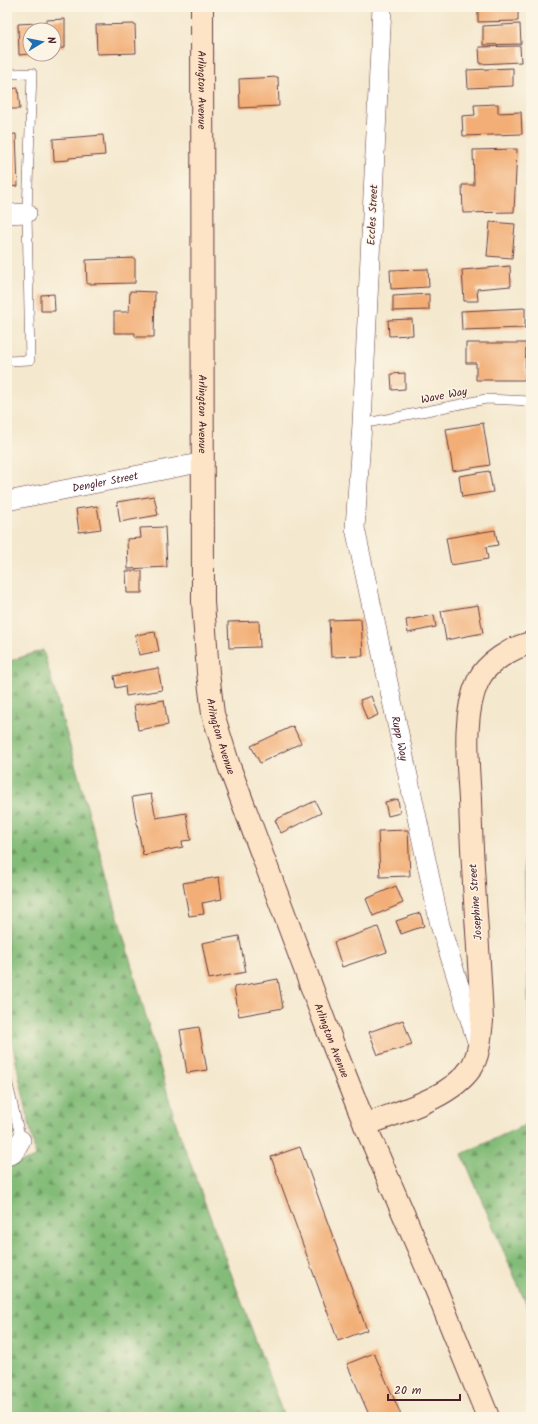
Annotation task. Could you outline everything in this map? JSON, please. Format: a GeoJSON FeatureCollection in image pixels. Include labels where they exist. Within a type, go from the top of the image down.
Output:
{"type":"FeatureCollection","features":[{"type":"Feature","properties":{"kind":"street","name":"Arlington Avenue"},"geometry":{"type":"LineString","coordinates":[[202,7],[204,462],[203,602],[208,673],[213,714],[229,766],[334,1047],[365,1125],[435,1287],[488,1417]]}},
{"type":"Feature","properties":{"kind":"street","name":"Eccles Street"},"geometry":{"type":"LineString","coordinates":[[362,424],[382,7]]}},
{"type":"Feature","properties":{"kind":"street"},"geometry":{"type":"LineString","coordinates":[[7,214],[27,213]]}},
{"type":"Feature","properties":{"kind":"street","name":"Rupp Way"},"geometry":{"type":"LineString","coordinates":[[362,424],[355,528],[440,925],[479,1049]]}},
{"type":"Feature","properties":{"kind":"street","name":"Dengler Street"},"geometry":{"type":"LineString","coordinates":[[7,501],[204,462]]}},
{"type":"Feature","properties":{"kind":"street","name":"Josephine Street"},"geometry":{"type":"LineString","coordinates":[[365,1125],[440,1094],[460,1082],[472,1067],[479,1049],[482,1021],[469,777],[469,719],[471,701],[479,679],[497,659],[519,646],[531,643]]}},
{"type":"Feature","properties":{"kind":"street"},"geometry":{"type":"LineString","coordinates":[[7,1156],[13,1154],[21,1140]]}},
{"type":"Feature","properties":{"kind":"lane"},"geometry":{"type":"LineString","coordinates":[[7,74],[32,73],[27,213],[30,360],[7,361]]}},
{"type":"Feature","properties":{"kind":"lane","name":"Wave Way"},"geometry":{"type":"LineString","coordinates":[[362,424],[486,399],[531,401]]}},
{"type":"Feature","properties":{"kind":"lane"},"geometry":{"type":"LineString","coordinates":[[7,1080],[21,1140]]}},
{"type":"Feature","properties":{"kind":"green space"},"geometry":{"type":"Polygon","coordinates":[[[43,650],[177,1127],[284,1417],[7,1417],[7,1167],[36,1157],[7,1018],[7,662],[43,650]]]}},
{"type":"Feature","properties":{"kind":"green space"},"geometry":{"type":"Polygon","coordinates":[[[524,859],[531,871],[531,1086],[524,859]]]}},
{"type":"Feature","properties":{"kind":"green space"},"geometry":{"type":"Polygon","coordinates":[[[531,1122],[531,1315],[462,1154],[531,1122]]]}},
{"type":"Feature","properties":{"kind":"building"},"geometry":{"type":"Polygon","coordinates":[[[478,7],[518,7],[518,21],[478,22],[478,7]]]}},
{"type":"Feature","properties":{"kind":"building"},"geometry":{"type":"Polygon","coordinates":[[[65,19],[65,48],[62,48],[62,22],[46,22],[46,20],[65,19]]]}},
{"type":"Feature","properties":{"kind":"building"},"geometry":{"type":"Polygon","coordinates":[[[18,24],[22,24],[22,55],[19,55],[18,24]]]}},
{"type":"Feature","properties":{"kind":"building"},"geometry":{"type":"Polygon","coordinates":[[[135,24],[136,53],[97,54],[96,25],[135,24]]]}},
{"type":"Feature","properties":{"kind":"building"},"geometry":{"type":"Polygon","coordinates":[[[520,24],[521,44],[483,45],[483,26],[520,24]]]}},
{"type":"Feature","properties":{"kind":"building"},"geometry":{"type":"Polygon","coordinates":[[[520,46],[521,62],[480,64],[479,47],[520,46]]]}},
{"type":"Feature","properties":{"kind":"building"},"geometry":{"type":"Polygon","coordinates":[[[513,68],[513,86],[468,88],[467,70],[513,68]]]}},
{"type":"Feature","properties":{"kind":"building"},"geometry":{"type":"Polygon","coordinates":[[[278,77],[279,106],[240,108],[239,79],[278,77]]]}},
{"type":"Feature","properties":{"kind":"building"},"geometry":{"type":"Polygon","coordinates":[[[18,88],[20,109],[7,109],[7,89],[18,88]]]}},
{"type":"Feature","properties":{"kind":"building"},"geometry":{"type":"Polygon","coordinates":[[[498,104],[498,113],[521,112],[522,134],[463,136],[462,116],[475,115],[474,105],[498,104]]]}},
{"type":"Feature","properties":{"kind":"building"},"geometry":{"type":"Polygon","coordinates":[[[16,134],[18,186],[7,187],[7,135],[16,134]]]}},
{"type":"Feature","properties":{"kind":"building"},"geometry":{"type":"Polygon","coordinates":[[[103,135],[105,155],[69,158],[69,160],[54,161],[53,139],[103,135]]]}},
{"type":"Feature","properties":{"kind":"building"},"geometry":{"type":"Polygon","coordinates":[[[517,149],[514,212],[463,213],[462,185],[474,185],[473,150],[517,149]]]}},
{"type":"Feature","properties":{"kind":"building"},"geometry":{"type":"Polygon","coordinates":[[[490,222],[515,224],[512,258],[487,256],[490,222]]]}},
{"type":"Feature","properties":{"kind":"building"},"geometry":{"type":"Polygon","coordinates":[[[135,258],[135,283],[87,284],[86,260],[135,258]]]}},
{"type":"Feature","properties":{"kind":"building"},"geometry":{"type":"Polygon","coordinates":[[[510,266],[511,286],[477,289],[478,301],[464,301],[462,270],[510,266]]]}},
{"type":"Feature","properties":{"kind":"building"},"geometry":{"type":"Polygon","coordinates":[[[428,269],[429,287],[391,289],[390,270],[428,269]]]}},
{"type":"Feature","properties":{"kind":"building"},"geometry":{"type":"Polygon","coordinates":[[[7,283],[9,283],[9,306],[7,306],[7,283]]]}},
{"type":"Feature","properties":{"kind":"building"},"geometry":{"type":"Polygon","coordinates":[[[130,291],[155,292],[154,337],[135,337],[135,333],[114,333],[114,312],[129,312],[130,291]]]}},
{"type":"Feature","properties":{"kind":"building"},"geometry":{"type":"Polygon","coordinates":[[[54,294],[55,311],[41,311],[41,295],[54,294]]]}},
{"type":"Feature","properties":{"kind":"building"},"geometry":{"type":"Polygon","coordinates":[[[429,294],[429,310],[393,311],[393,296],[429,294]]]}},
{"type":"Feature","properties":{"kind":"building"},"geometry":{"type":"Polygon","coordinates":[[[525,308],[525,328],[462,330],[461,311],[525,308]]]}},
{"type":"Feature","properties":{"kind":"building"},"geometry":{"type":"Polygon","coordinates":[[[412,319],[413,335],[389,336],[388,320],[412,319]]]}},
{"type":"Feature","properties":{"kind":"building"},"geometry":{"type":"Polygon","coordinates":[[[466,343],[526,343],[525,380],[476,380],[476,363],[466,363],[466,343]]]}},
{"type":"Feature","properties":{"kind":"building"},"geometry":{"type":"Polygon","coordinates":[[[405,373],[405,389],[392,390],[391,374],[405,373]]]}},
{"type":"Feature","properties":{"kind":"building"},"geometry":{"type":"Polygon","coordinates":[[[483,423],[490,465],[453,471],[446,429],[483,423]]]}},
{"type":"Feature","properties":{"kind":"building"},"geometry":{"type":"Polygon","coordinates":[[[489,471],[493,492],[462,497],[459,476],[489,471]]]}},
{"type":"Feature","properties":{"kind":"building"},"geometry":{"type":"Polygon","coordinates":[[[154,496],[158,515],[120,522],[117,502],[154,496]]]}},
{"type":"Feature","properties":{"kind":"building"},"geometry":{"type":"Polygon","coordinates":[[[97,506],[101,529],[79,532],[76,509],[97,506]]]}},
{"type":"Feature","properties":{"kind":"building"},"geometry":{"type":"Polygon","coordinates":[[[165,527],[167,567],[128,569],[127,539],[141,538],[140,528],[165,527]]]}},
{"type":"Feature","properties":{"kind":"building"},"geometry":{"type":"Polygon","coordinates":[[[495,530],[498,545],[486,547],[488,559],[451,565],[446,538],[495,530]]]}},
{"type":"Feature","properties":{"kind":"building"},"geometry":{"type":"Polygon","coordinates":[[[126,571],[142,571],[142,593],[127,593],[126,571]]]}},
{"type":"Feature","properties":{"kind":"building"},"geometry":{"type":"Polygon","coordinates":[[[478,605],[483,633],[446,640],[441,611],[478,605]]]}},
{"type":"Feature","properties":{"kind":"building"},"geometry":{"type":"Polygon","coordinates":[[[434,615],[436,627],[408,633],[406,620],[434,615]]]}},
{"type":"Feature","properties":{"kind":"building"},"geometry":{"type":"Polygon","coordinates":[[[361,619],[363,656],[331,657],[329,620],[361,619]]]}},
{"type":"Feature","properties":{"kind":"building"},"geometry":{"type":"Polygon","coordinates":[[[259,621],[260,647],[229,648],[228,622],[259,621]]]}},
{"type":"Feature","properties":{"kind":"building"},"geometry":{"type":"Polygon","coordinates":[[[155,632],[159,651],[139,655],[135,635],[155,632]]]}},
{"type":"Feature","properties":{"kind":"building"},"geometry":{"type":"Polygon","coordinates":[[[158,668],[162,690],[126,696],[125,686],[116,688],[114,676],[158,668]]]}},
{"type":"Feature","properties":{"kind":"building"},"geometry":{"type":"Polygon","coordinates":[[[371,696],[378,715],[367,720],[360,700],[371,696]]]}},
{"type":"Feature","properties":{"kind":"building"},"geometry":{"type":"Polygon","coordinates":[[[164,700],[168,725],[138,730],[134,705],[164,700]]]}},
{"type":"Feature","properties":{"kind":"building"},"geometry":{"type":"Polygon","coordinates":[[[293,726],[301,743],[260,763],[251,746],[293,726]]]}},
{"type":"Feature","properties":{"kind":"building"},"geometry":{"type":"Polygon","coordinates":[[[151,794],[156,818],[186,813],[191,840],[182,841],[183,847],[143,855],[132,797],[151,794]]]}},
{"type":"Feature","properties":{"kind":"building"},"geometry":{"type":"Polygon","coordinates":[[[398,799],[400,813],[388,816],[385,802],[398,799]]]}},
{"type":"Feature","properties":{"kind":"building"},"geometry":{"type":"Polygon","coordinates":[[[315,801],[321,813],[281,833],[275,820],[315,801]]]}},
{"type":"Feature","properties":{"kind":"building"},"geometry":{"type":"Polygon","coordinates":[[[408,830],[410,876],[380,877],[378,831],[408,830]]]}},
{"type":"Feature","properties":{"kind":"building"},"geometry":{"type":"Polygon","coordinates":[[[219,877],[222,899],[202,903],[204,914],[189,916],[183,883],[219,877]]]}},
{"type":"Feature","properties":{"kind":"building"},"geometry":{"type":"Polygon","coordinates":[[[396,886],[403,903],[373,916],[366,899],[396,886]]]}},
{"type":"Feature","properties":{"kind":"building"},"geometry":{"type":"Polygon","coordinates":[[[420,913],[424,926],[401,934],[396,921],[420,913]]]}},
{"type":"Feature","properties":{"kind":"building"},"geometry":{"type":"Polygon","coordinates":[[[378,927],[387,952],[342,967],[334,942],[378,927]]]}},
{"type":"Feature","properties":{"kind":"building"},"geometry":{"type":"Polygon","coordinates":[[[239,936],[246,972],[209,979],[202,943],[239,936]]]}},
{"type":"Feature","properties":{"kind":"building"},"geometry":{"type":"Polygon","coordinates":[[[278,979],[283,1008],[239,1016],[234,987],[278,979]]]}},
{"type":"Feature","properties":{"kind":"building"},"geometry":{"type":"Polygon","coordinates":[[[403,1020],[412,1045],[378,1055],[369,1032],[403,1020]]]}},
{"type":"Feature","properties":{"kind":"building"},"geometry":{"type":"Polygon","coordinates":[[[199,1027],[207,1070],[187,1073],[180,1030],[199,1027]]]}},
{"type":"Feature","properties":{"kind":"building"},"geometry":{"type":"Polygon","coordinates":[[[300,1147],[367,1330],[338,1341],[271,1157],[300,1147]]]}},
{"type":"Feature","properties":{"kind":"building"},"geometry":{"type":"Polygon","coordinates":[[[374,1353],[402,1417],[370,1417],[347,1364],[374,1353]]]}}]}
